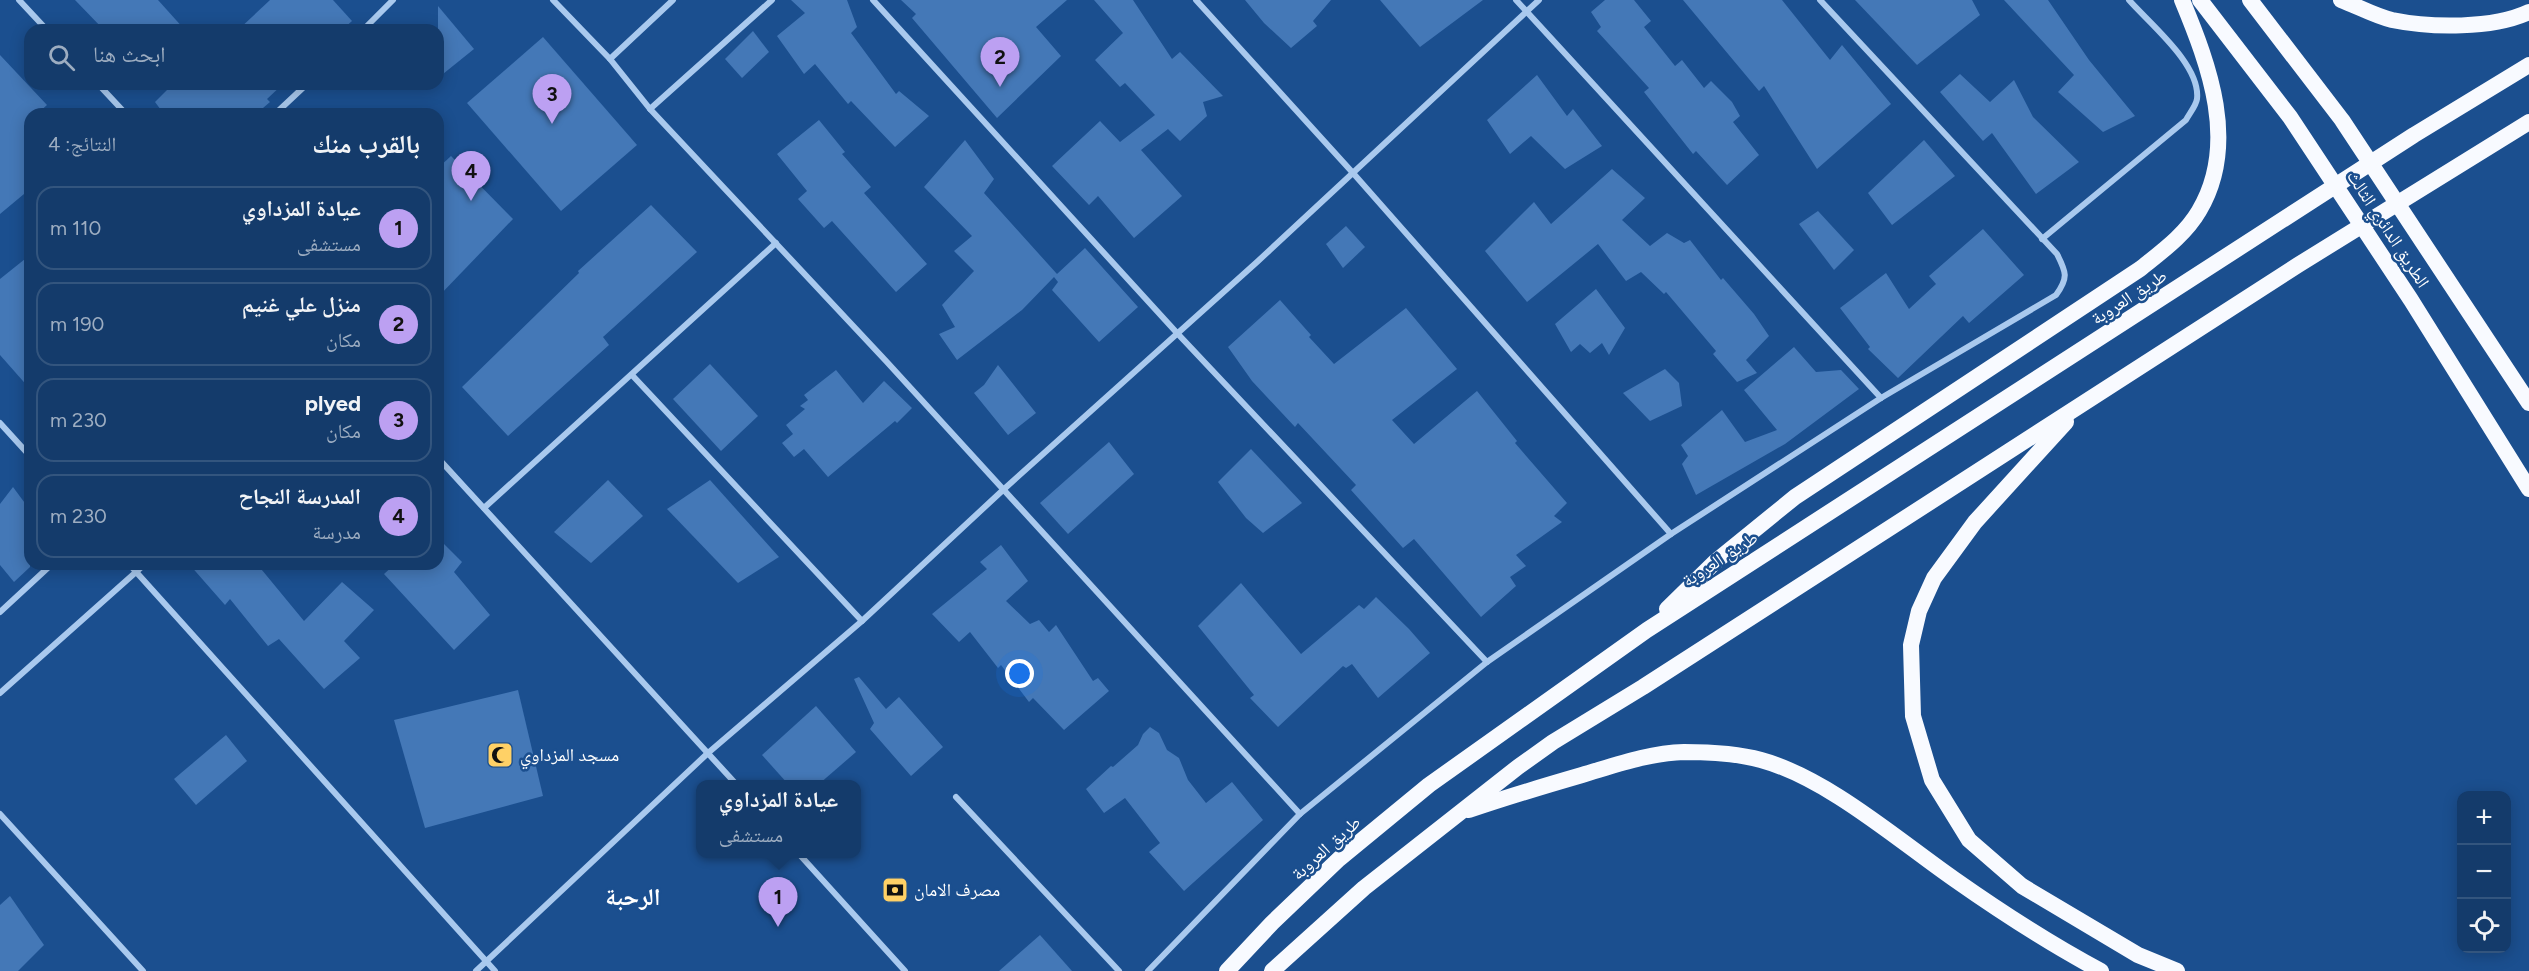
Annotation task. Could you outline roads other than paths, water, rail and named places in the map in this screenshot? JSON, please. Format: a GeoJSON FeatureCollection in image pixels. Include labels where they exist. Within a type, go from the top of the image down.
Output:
{"type":"FeatureCollection","features":[{"type":"Feature","properties":{"kind":"highway"},"geometry":{"type":"LineString","coordinates":[[1647,630],[1698,577],[1796,497],[2140,269],[2183,232],[2198,213],[2209,192],[2216,166],[2218,139],[2214,89],[2198,39],[2182,0]]}},
{"type":"Feature","properties":{"kind":"highway","name":"الطريق الدائري الثالث"},"geometry":{"type":"LineString","coordinates":[[2200,0],[2290,117],[2411,300],[2529,489]]}},
{"type":"Feature","properties":{"kind":"highway","name":"الطريق الدائري الثالث"},"geometry":{"type":"LineString","coordinates":[[2250,0],[2342,120],[2529,403]]}},
{"type":"Feature","properties":{"kind":"highway"},"geometry":{"type":"LineString","coordinates":[[2341,0],[2391,20],[2448,27],[2517,18],[2529,12]]}},
{"type":"Feature","properties":{"kind":"highway","name":"طريق العروبة"},"geometry":{"type":"LineString","coordinates":[[1227,971],[1272,923],[1339,859],[1430,785],[1647,630],[2414,135],[2529,65]]}},
{"type":"Feature","properties":{"kind":"highway"},"geometry":{"type":"LineString","coordinates":[[1272,971],[1364,888],[1553,742],[1643,687],[2298,264],[2529,122]]}},
{"type":"Feature","properties":{"kind":"highway"},"geometry":{"type":"LineString","coordinates":[[2083,404],[1975,522],[1934,579],[1919,611],[1911,645],[1913,716],[1932,780],[1969,840],[2022,886],[2138,955],[2177,971]]}},
{"type":"Feature","properties":{"kind":"highway"},"geometry":{"type":"LineString","coordinates":[[1457,815],[1529,790],[1638,758],[1682,752],[1727,753],[1761,760],[1795,772],[1864,814],[1956,880],[2065,952],[2101,971]]}},
{"type":"Feature","properties":{"kind":"street"},"geometry":{"type":"LineString","coordinates":[[19,0],[41,24]]}},
{"type":"Feature","properties":{"kind":"street"},"geometry":{"type":"LineString","coordinates":[[369,24],[393,0]]}},
{"type":"Feature","properties":{"kind":"street"},"geometry":{"type":"LineString","coordinates":[[553,0],[610,59],[650,109],[776,243],[1300,814]]}},
{"type":"Feature","properties":{"kind":"street"},"geometry":{"type":"LineString","coordinates":[[610,59],[673,0]]}},
{"type":"Feature","properties":{"kind":"street"},"geometry":{"type":"LineString","coordinates":[[650,109],[772,0]]}},
{"type":"Feature","properties":{"kind":"street"},"geometry":{"type":"LineString","coordinates":[[873,0],[1177,333],[1487,663]]}},
{"type":"Feature","properties":{"kind":"street"},"geometry":{"type":"LineString","coordinates":[[1196,0],[1353,173],[1671,534]]}},
{"type":"Feature","properties":{"kind":"street"},"geometry":{"type":"LineString","coordinates":[[1516,0],[1881,398]]}},
{"type":"Feature","properties":{"kind":"street"},"geometry":{"type":"LineString","coordinates":[[476,971],[708,753],[862,621],[1539,0]]}},
{"type":"Feature","properties":{"kind":"street"},"geometry":{"type":"LineString","coordinates":[[1148,971],[1300,814],[1487,663],[1671,534],[1881,398],[2056,295],[2064,283],[2065,270],[2056,254],[1820,0]]}},
{"type":"Feature","properties":{"kind":"street"},"geometry":{"type":"LineString","coordinates":[[2042,239],[2186,120],[2197,101],[2196,82],[2185,62],[2129,0]]}},
{"type":"Feature","properties":{"kind":"street"},"geometry":{"type":"LineString","coordinates":[[104,90],[120,108]]}},
{"type":"Feature","properties":{"kind":"street"},"geometry":{"type":"LineString","coordinates":[[281,108],[301,90]]}},
{"type":"Feature","properties":{"kind":"street"},"geometry":{"type":"LineString","coordinates":[[484,508],[776,243]]}},
{"type":"Feature","properties":{"kind":"street"},"geometry":{"type":"LineString","coordinates":[[632,375],[862,621]]}},
{"type":"Feature","properties":{"kind":"street"},"geometry":{"type":"LineString","coordinates":[[0,423],[24,449]]}},
{"type":"Feature","properties":{"kind":"street"},"geometry":{"type":"LineString","coordinates":[[444,465],[732,780]]}},
{"type":"Feature","properties":{"kind":"street"},"geometry":{"type":"LineString","coordinates":[[0,612],[46,570]]}},
{"type":"Feature","properties":{"kind":"street"},"geometry":{"type":"LineString","coordinates":[[0,693],[138,570]]}},
{"type":"Feature","properties":{"kind":"street"},"geometry":{"type":"LineString","coordinates":[[136,572],[495,971]]}},
{"type":"Feature","properties":{"kind":"street"},"geometry":{"type":"LineString","coordinates":[[956,797],[1119,971]]}},
{"type":"Feature","properties":{"kind":"street"},"geometry":{"type":"LineString","coordinates":[[0,814],[143,971]]}},
{"type":"Feature","properties":{"kind":"street"},"geometry":{"type":"LineString","coordinates":[[803,858],[905,971]]}},
{"type":"Feature","properties":{"kind":"place","name":"منزل علي غنيم"},"geometry":{"type":"Point","coordinates":[1000,87]}},
{"type":"Feature","properties":{"kind":"place","name":"plyed"},"geometry":{"type":"Point","coordinates":[552,124]}},
{"type":"Feature","properties":{"kind":"place","name":"المدرسة النجاح"},"geometry":{"type":"Point","coordinates":[471,201]}},
{"type":"Feature","properties":{"kind":"place","name":"مسجد المزداوي"},"geometry":{"type":"Point","coordinates":[500,755]}},
{"type":"Feature","properties":{"kind":"place","name":"مصرف الامان"},"geometry":{"type":"Point","coordinates":[895,890]}},
{"type":"Feature","properties":{"kind":"place","name":"عيادة المزداوي"},"geometry":{"type":"Point","coordinates":[778,927]}},
{"type":"Feature","properties":{"kind":"district","name":"الرحبة"},"geometry":{"type":"Point","coordinates":[633,897]}}]}
